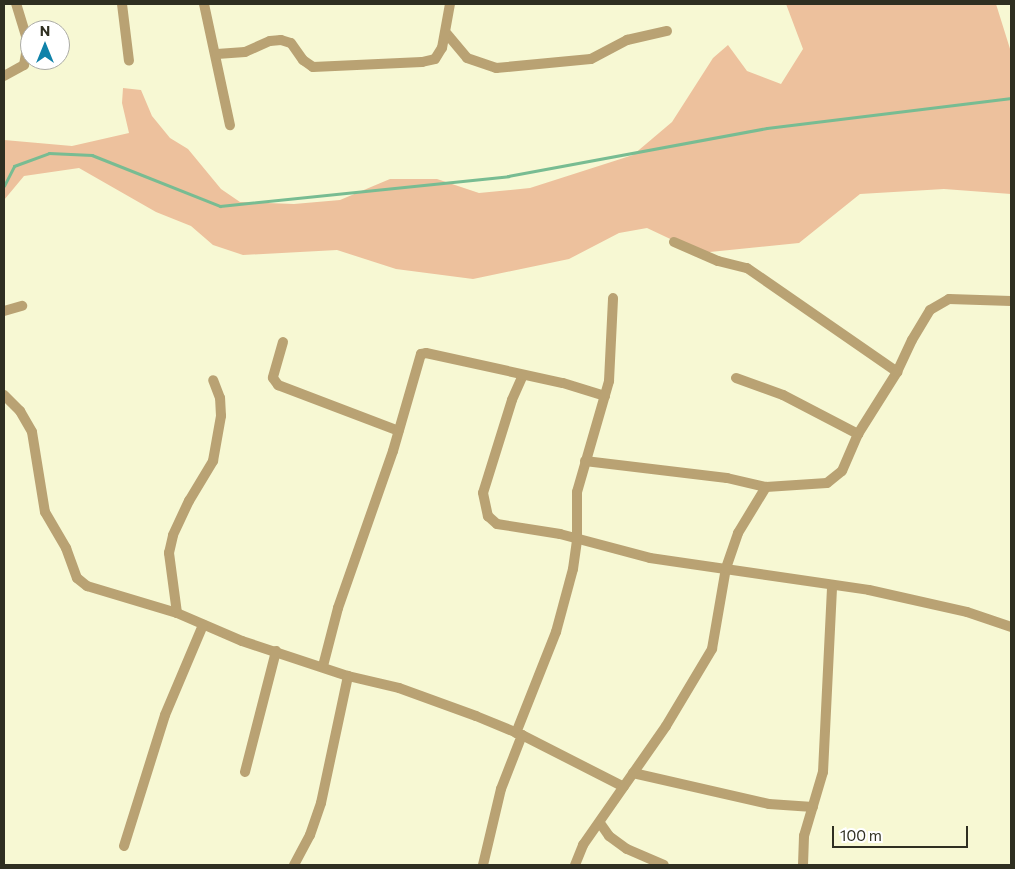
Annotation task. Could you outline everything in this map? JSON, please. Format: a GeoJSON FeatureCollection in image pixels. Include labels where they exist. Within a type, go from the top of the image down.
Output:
{"type":"FeatureCollection","features":[{"type":"Feature","properties":{"kind":"street"},"geometry":{"type":"LineString","coordinates":[[4,76],[17,71],[24,65],[26,54],[26,36],[16,4]]}},
{"type":"Feature","properties":{"kind":"street"},"geometry":{"type":"LineString","coordinates":[[122,4],[129,61]]}},
{"type":"Feature","properties":{"kind":"street"},"geometry":{"type":"LineString","coordinates":[[204,4],[217,54],[230,125]]}},
{"type":"Feature","properties":{"kind":"street"},"geometry":{"type":"LineString","coordinates":[[217,54],[245,52],[270,41],[281,40],[291,43],[307,65],[313,66],[422,62],[434,59],[447,34],[450,4]]}},
{"type":"Feature","properties":{"kind":"street"},"geometry":{"type":"LineString","coordinates":[[447,34],[467,58],[496,68],[591,58],[627,40],[667,31]]}},
{"type":"Feature","properties":{"kind":"street"},"geometry":{"type":"LineString","coordinates":[[674,242],[718,261],[747,268],[898,372]]}},
{"type":"Feature","properties":{"kind":"street"},"geometry":{"type":"LineString","coordinates":[[483,865],[501,789],[556,632],[573,569],[577,539],[577,492],[605,396],[613,298]]}},
{"type":"Feature","properties":{"kind":"street"},"geometry":{"type":"LineString","coordinates":[[586,461],[727,478],[766,487],[818,485],[833,481],[842,471],[858,434],[898,372],[912,340],[930,310],[940,302],[972,298],[1011,301]]}},
{"type":"Feature","properties":{"kind":"street"},"geometry":{"type":"LineString","coordinates":[[4,311],[22,306]]}},
{"type":"Feature","properties":{"kind":"street"},"geometry":{"type":"LineString","coordinates":[[283,342],[273,378],[278,385],[399,431]]}},
{"type":"Feature","properties":{"kind":"street"},"geometry":{"type":"LineString","coordinates":[[323,666],[371,507],[399,431],[420,356],[424,353],[605,396]]}},
{"type":"Feature","properties":{"kind":"street"},"geometry":{"type":"LineString","coordinates":[[523,375],[485,483],[483,505],[488,516],[497,524],[577,539],[650,558],[726,568],[924,601],[1011,627]]}},
{"type":"Feature","properties":{"kind":"street"},"geometry":{"type":"LineString","coordinates":[[736,378],[783,395],[858,434]]}},
{"type":"Feature","properties":{"kind":"street"},"geometry":{"type":"LineString","coordinates":[[178,613],[169,553],[173,534],[189,501],[213,461],[222,416],[220,398],[213,380]]}},
{"type":"Feature","properties":{"kind":"street"},"geometry":{"type":"LineString","coordinates":[[4,395],[20,411],[32,432],[45,512],[66,548],[77,578],[86,586],[178,613],[203,625],[348,676],[399,688],[519,734],[624,787]]}},
{"type":"Feature","properties":{"kind":"street"},"geometry":{"type":"LineString","coordinates":[[575,865],[583,845],[624,787],[712,649],[726,568],[738,533],[766,487]]}},
{"type":"Feature","properties":{"kind":"street"},"geometry":{"type":"LineString","coordinates":[[803,865],[804,836],[823,772],[826,744],[832,585]]}},
{"type":"Feature","properties":{"kind":"street"},"geometry":{"type":"LineString","coordinates":[[124,846],[165,715],[203,625]]}},
{"type":"Feature","properties":{"kind":"street"},"geometry":{"type":"LineString","coordinates":[[244,772],[276,651]]}},
{"type":"Feature","properties":{"kind":"street"},"geometry":{"type":"LineString","coordinates":[[294,865],[322,803],[348,676]]}},
{"type":"Feature","properties":{"kind":"street"},"geometry":{"type":"LineString","coordinates":[[633,773],[769,804],[813,807]]}},
{"type":"Feature","properties":{"kind":"street"},"geometry":{"type":"LineString","coordinates":[[600,823],[609,836],[627,849],[664,865]]}},
{"type":"Feature","properties":{"kind":"shaded area"},"geometry":{"type":"Polygon","coordinates":[[[786,4],[996,4],[1011,52],[1011,194],[944,189],[860,194],[799,243],[700,253],[647,228],[619,233],[569,259],[473,279],[396,269],[337,250],[243,255],[213,245],[191,226],[156,212],[79,168],[24,176],[4,200],[4,140],[72,146],[129,133],[122,103],[123,88],[141,90],[152,116],[170,138],[188,149],[221,189],[240,202],[294,204],[340,200],[390,179],[437,179],[479,193],[530,188],[633,155],[672,122],[713,58],[728,45],[747,71],[781,84],[803,49],[786,4]]]}},
{"type":"Feature","properties":{"kind":"waterway"},"geometry":{"type":"LineString","coordinates":[[4,186],[14,166],[49,153],[92,155],[220,206],[508,176],[767,128],[1011,98]]}}]}
